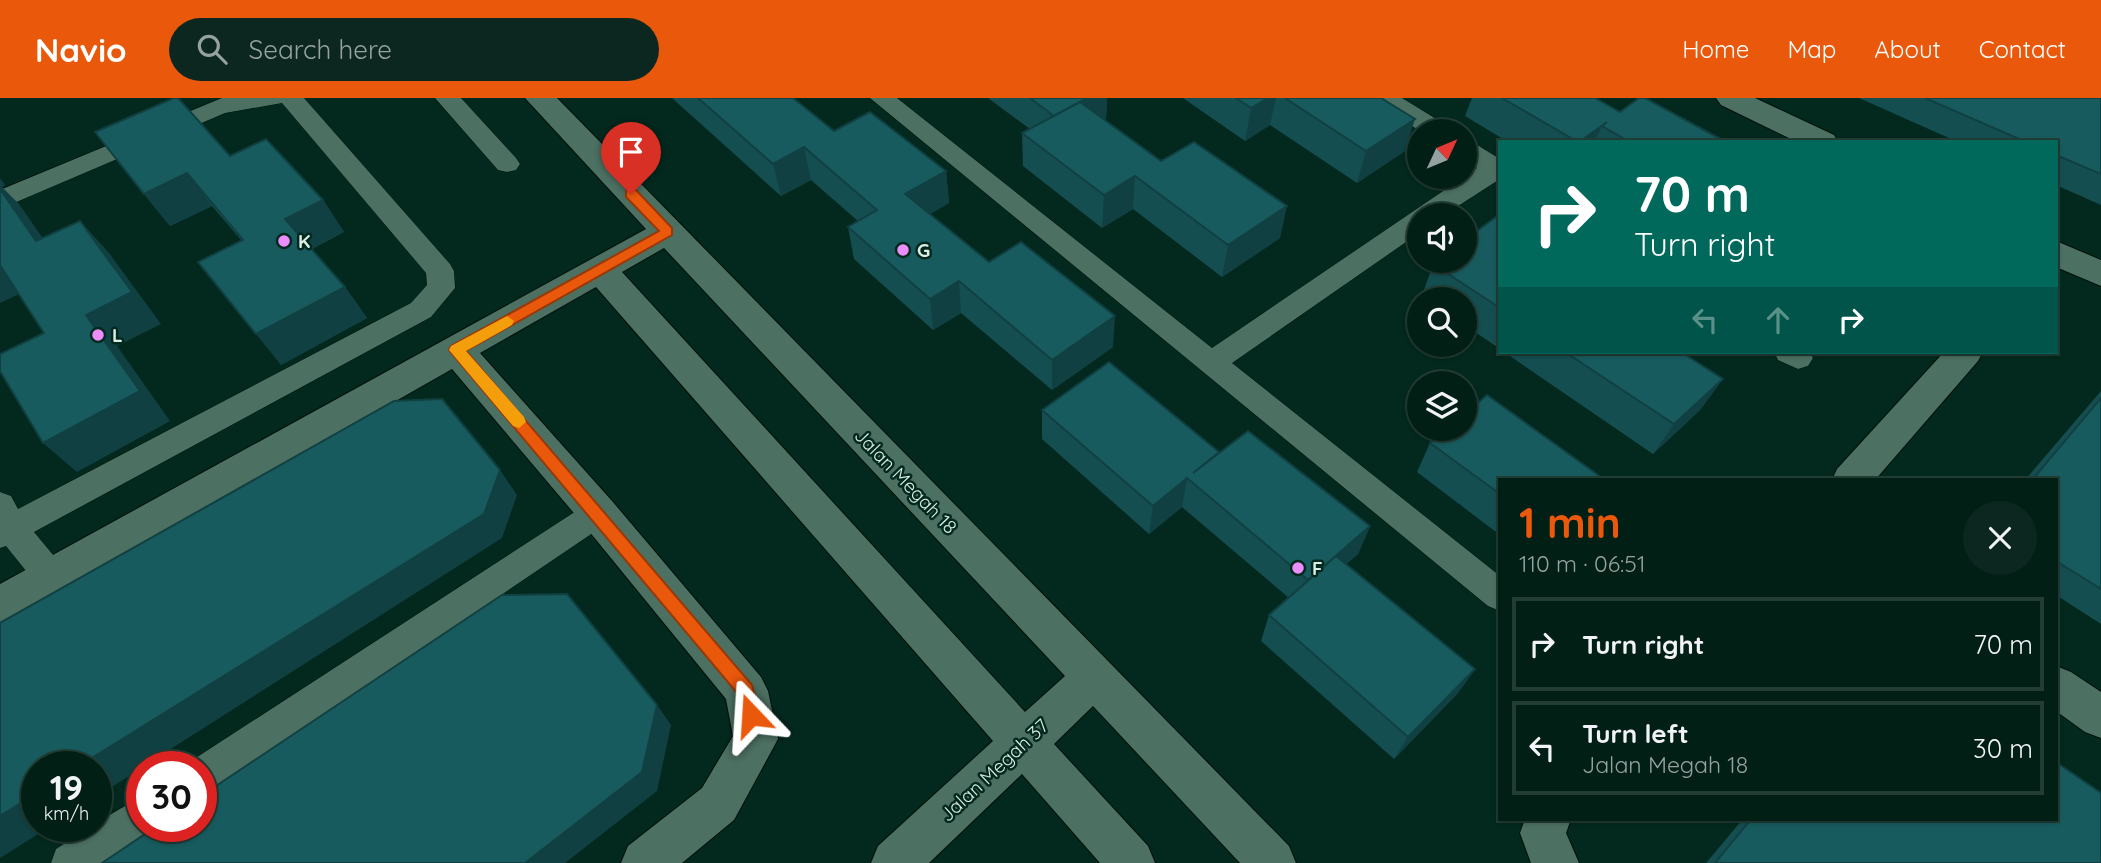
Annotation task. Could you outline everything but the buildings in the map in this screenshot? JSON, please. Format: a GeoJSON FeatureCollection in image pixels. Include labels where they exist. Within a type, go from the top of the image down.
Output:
{"type":"FeatureCollection","features":[{"type":"Feature","properties":{"kind":"street","name":"Jalan Megah 18"},"geometry":{"type":"LineString","coordinates":[[540,98],[1272,863]]}},
{"type":"Feature","properties":{"kind":"street"},"geometry":{"type":"LineString","coordinates":[[1731,98],[1819,140]]}},
{"type":"Feature","properties":{"kind":"street"},"geometry":{"type":"LineString","coordinates":[[0,605],[667,232]]}},
{"type":"Feature","properties":{"kind":"street"},"geometry":{"type":"LineString","coordinates":[[2058,254],[2101,274]]}},
{"type":"Feature","properties":{"kind":"street"},"geometry":{"type":"LineString","coordinates":[[600,270],[1131,863]]}},
{"type":"Feature","properties":{"kind":"street"},"geometry":{"type":"LineString","coordinates":[[456,350],[598,513],[746,691],[756,739],[718,804],[645,863]]}},
{"type":"Feature","properties":{"kind":"street"},"geometry":{"type":"LineString","coordinates":[[1853,478],[1963,354]]}},
{"type":"Feature","properties":{"kind":"street","name":"Jalan Megah 37"},"geometry":{"type":"LineString","coordinates":[[895,863],[1094,677]]}},
{"type":"Feature","properties":{"kind":"street"},"geometry":{"type":"LineString","coordinates":[[2058,687],[2101,717]]}},
{"type":"Feature","properties":{"kind":"street"},"geometry":{"type":"LineString","coordinates":[[1547,821],[1543,833],[1555,863]]}},
{"type":"Feature","properties":{"kind":"lane"},"geometry":{"type":"LineString","coordinates":[[0,200],[220,106],[273,98]]}},
{"type":"Feature","properties":{"kind":"lane"},"geometry":{"type":"LineString","coordinates":[[51,577],[4,522],[421,310],[441,288],[440,271],[291,98]]}},
{"type":"Feature","properties":{"kind":"lane"},"geometry":{"type":"LineString","coordinates":[[447,98],[507,164]]}},
{"type":"Feature","properties":{"kind":"lane"},"geometry":{"type":"LineString","coordinates":[[883,98],[1498,594]]}},
{"type":"Feature","properties":{"kind":"lane"},"geometry":{"type":"LineString","coordinates":[[1385,98],[1418,119]]}},
{"type":"Feature","properties":{"kind":"lane"},"geometry":{"type":"LineString","coordinates":[[1445,203],[1498,169],[1477,156]]}},
{"type":"Feature","properties":{"kind":"lane"},"geometry":{"type":"LineString","coordinates":[[1211,363],[1407,228]]}},
{"type":"Feature","properties":{"kind":"lane"},"geometry":{"type":"LineString","coordinates":[[217,765],[598,513]]}},
{"type":"Feature","properties":{"kind":"lane"},"geometry":{"type":"LineString","coordinates":[[70,863],[126,826]]}},
{"type":"Feature","properties":{"kind":"slow traffic"},"geometry":{"type":"LineString","coordinates":[[507,321],[456,350],[519,422]]}},
{"type":"Feature","properties":{"kind":"place","name":"K"},"geometry":{"type":"Point","coordinates":[284,241]}},
{"type":"Feature","properties":{"kind":"place","name":"G"},"geometry":{"type":"Point","coordinates":[903,250]}},
{"type":"Feature","properties":{"kind":"place","name":"L"},"geometry":{"type":"Point","coordinates":[98,335]}},
{"type":"Feature","properties":{"kind":"place","name":"F"},"geometry":{"type":"Point","coordinates":[1298,568]}},
{"type":"Feature","properties":{"kind":"route"},"geometry":{"type":"LineString","coordinates":[[631,194],[667,232],[456,350],[598,513],[746,691],[751,715]]}}]}
